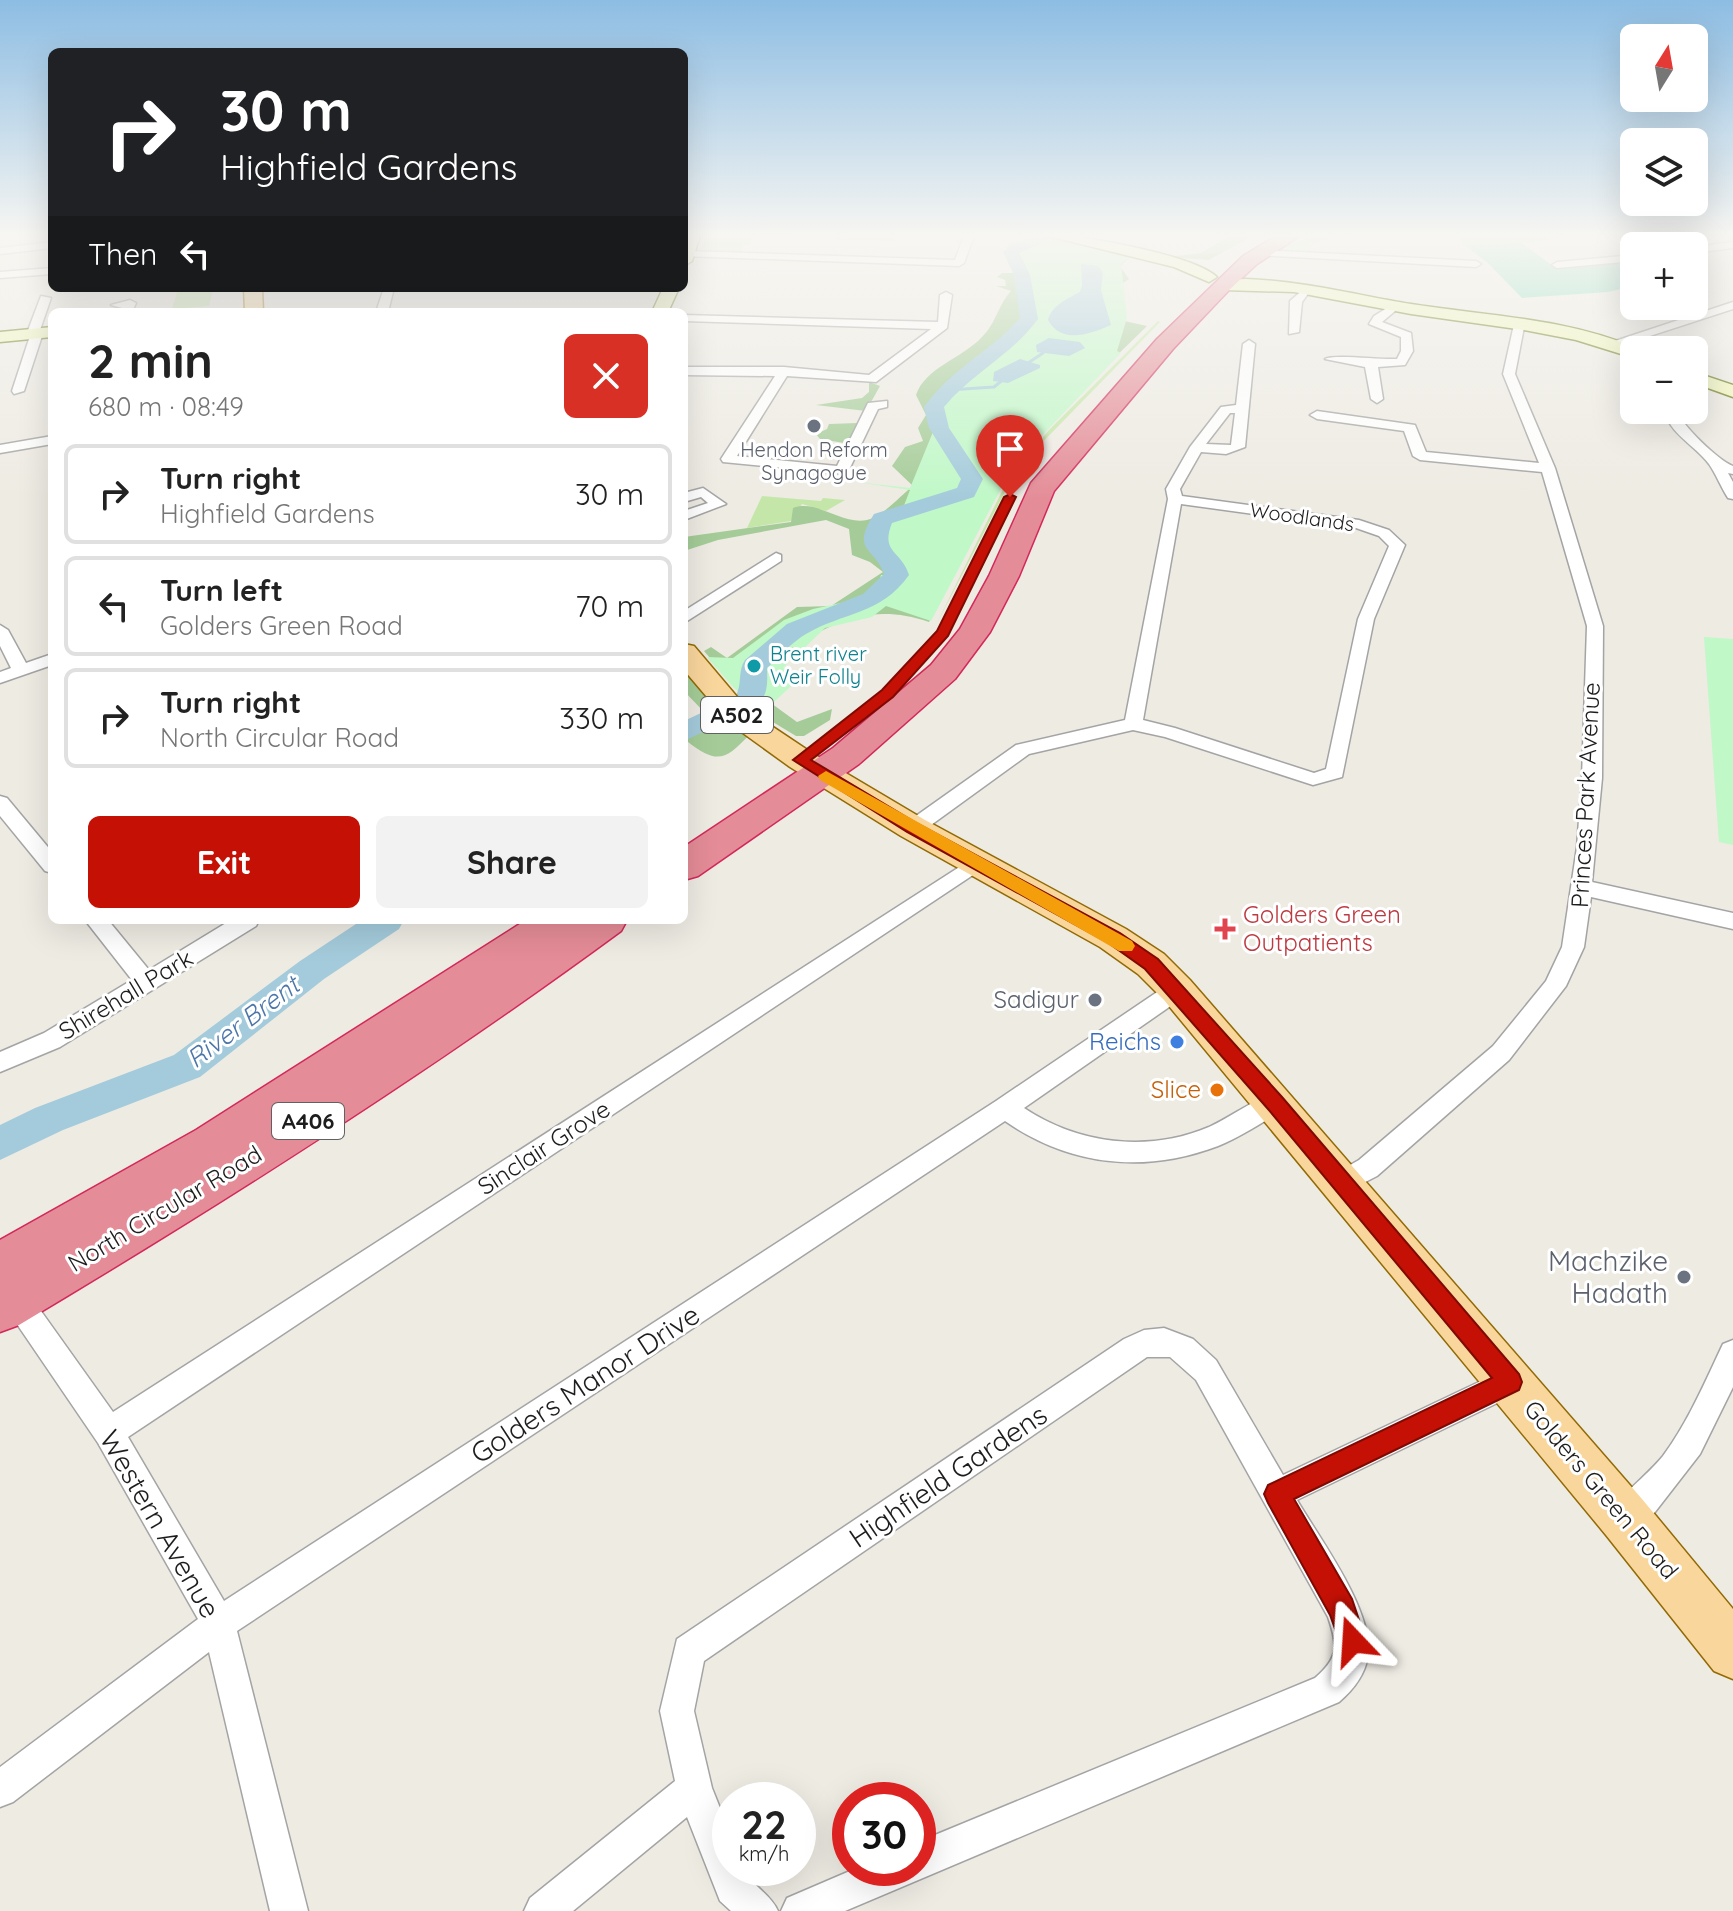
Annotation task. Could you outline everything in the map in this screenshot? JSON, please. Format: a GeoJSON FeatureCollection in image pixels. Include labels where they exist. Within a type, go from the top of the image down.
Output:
{"type":"FeatureCollection","features":[{"type":"Feature","properties":{"kind":"highway"},"geometry":{"type":"LineString","coordinates":[[1010,497],[1031,465],[1177,322]]}},
{"type":"Feature","properties":{"kind":"highway"},"geometry":{"type":"LineString","coordinates":[[688,863],[811,767],[943,672],[982,618],[1004,576],[1041,489],[1185,322]]}},
{"type":"Feature","properties":{"kind":"highway"},"geometry":{"type":"LineString","coordinates":[[688,833],[811,767],[888,694],[947,628]]}},
{"type":"Feature","properties":{"kind":"highway","name":"North Circular Road"},"geometry":{"type":"LineString","coordinates":[[5,1291],[158,1178],[340,1067],[550,924]]}},
{"type":"Feature","properties":{"kind":"highway","name":"North Circular Road"},"geometry":{"type":"LineString","coordinates":[[5,1291],[211,1184],[500,997],[601,924]]}},
{"type":"Feature","properties":{"kind":"main road","name":"A502"},"geometry":{"type":"LineString","coordinates":[[688,657],[739,717],[811,767]]}},
{"type":"Feature","properties":{"kind":"main road","name":"Golders Green Road"},"geometry":{"type":"LineString","coordinates":[[811,767],[913,828],[1113,938],[1151,964],[1275,1103],[1340,1184],[1624,1517],[1733,1652]]}},
{"type":"Feature","properties":{"kind":"street"},"geometry":{"type":"LineString","coordinates":[[819,322],[943,326]]}},
{"type":"Feature","properties":{"kind":"street"},"geometry":{"type":"LineString","coordinates":[[688,371],[784,371],[872,379],[943,326],[943,322]]}},
{"type":"Feature","properties":{"kind":"street"},"geometry":{"type":"LineString","coordinates":[[1293,332],[1294,322]]}},
{"type":"Feature","properties":{"kind":"street"},"geometry":{"type":"LineString","coordinates":[[1331,359],[1371,364],[1401,362],[1407,351],[1407,335],[1376,322]]}},
{"type":"Feature","properties":{"kind":"street","name":"Princes Park Avenue"},"geometry":{"type":"LineString","coordinates":[[1340,1184],[1368,1168],[1501,1053],[1555,986],[1573,947],[1592,778],[1591,686],[1595,626],[1548,468],[1509,374],[1519,322]]}},
{"type":"Feature","properties":{"kind":"street"},"geometry":{"type":"LineString","coordinates":[[1520,322],[1620,347]]}},
{"type":"Feature","properties":{"kind":"street"},"geometry":{"type":"LineString","coordinates":[[1612,344],[1680,322]]}},
{"type":"Feature","properties":{"kind":"street"},"geometry":{"type":"LineString","coordinates":[[0,337],[41,332],[18,391]]}},
{"type":"Feature","properties":{"kind":"street"},"geometry":{"type":"LineString","coordinates":[[1197,447],[1234,450],[1238,447],[1249,344]]}},
{"type":"Feature","properties":{"kind":"street"},"geometry":{"type":"LineString","coordinates":[[1371,364],[1377,399]]}},
{"type":"Feature","properties":{"kind":"street"},"geometry":{"type":"LineString","coordinates":[[784,371],[728,459],[842,471],[873,406],[882,404]]}},
{"type":"Feature","properties":{"kind":"street"},"geometry":{"type":"LineString","coordinates":[[1708,382],[1733,391]]}},
{"type":"Feature","properties":{"kind":"street"},"geometry":{"type":"LineString","coordinates":[[1133,724],[1175,499],[1173,489],[1197,447],[1226,410],[1241,408]]}},
{"type":"Feature","properties":{"kind":"street"},"geometry":{"type":"LineString","coordinates":[[1317,415],[1404,425],[1410,428],[1420,456],[1548,468]]}},
{"type":"Feature","properties":{"kind":"street"},"geometry":{"type":"LineString","coordinates":[[1675,424],[1717,465],[1733,495]]}},
{"type":"Feature","properties":{"kind":"street"},"geometry":{"type":"LineString","coordinates":[[0,449],[48,441]]}},
{"type":"Feature","properties":{"kind":"street"},"geometry":{"type":"LineString","coordinates":[[1717,465],[1733,470]]}},
{"type":"Feature","properties":{"kind":"street"},"geometry":{"type":"LineString","coordinates":[[688,497],[703,492],[719,504],[688,515]]}},
{"type":"Feature","properties":{"kind":"street","name":"Woodlands"},"geometry":{"type":"LineString","coordinates":[[913,828],[1023,749],[1133,724],[1169,732],[1313,779],[1335,773],[1366,619],[1397,545],[1384,533],[1359,524],[1175,499]]}},
{"type":"Feature","properties":{"kind":"street"},"geometry":{"type":"LineString","coordinates":[[688,615],[776,558]]}},
{"type":"Feature","properties":{"kind":"street"},"geometry":{"type":"LineString","coordinates":[[0,630],[21,670]]}},
{"type":"Feature","properties":{"kind":"street"},"geometry":{"type":"LineString","coordinates":[[0,678],[48,660]]}},
{"type":"Feature","properties":{"kind":"street"},"geometry":{"type":"LineString","coordinates":[[0,803],[48,861]]}},
{"type":"Feature","properties":{"kind":"street","name":"Sinclair Grove"},"geometry":{"type":"LineString","coordinates":[[109,1432],[978,862]]}},
{"type":"Feature","properties":{"kind":"street"},"geometry":{"type":"LineString","coordinates":[[1581,887],[1733,921]]}},
{"type":"Feature","properties":{"kind":"street"},"geometry":{"type":"LineString","coordinates":[[99,924],[147,983]]}},
{"type":"Feature","properties":{"kind":"street","name":"Shirehall Park"},"geometry":{"type":"LineString","coordinates":[[0,1062],[52,1040],[242,924]]}},
{"type":"Feature","properties":{"kind":"street","name":"Golders Manor Drive"},"geometry":{"type":"LineString","coordinates":[[0,1789],[219,1624],[1005,1108],[1177,990]]}},
{"type":"Feature","properties":{"kind":"street"},"geometry":{"type":"LineString","coordinates":[[1005,1108],[1030,1128],[1057,1139],[1121,1155],[1168,1150],[1211,1137],[1275,1103]]}},
{"type":"Feature","properties":{"kind":"street","name":"Western Avenue"},"geometry":{"type":"LineString","coordinates":[[5,1291],[109,1432],[219,1624],[289,1911]]}},
{"type":"Feature","properties":{"kind":"street","name":"Highfield Gardens"},"geometry":{"type":"LineString","coordinates":[[759,1911],[733,1888],[694,1788],[677,1711],[689,1651],[1145,1343],[1170,1342],[1197,1358],[1277,1494],[1342,1609],[1349,1628],[1352,1658],[1339,1681],[1327,1690],[936,1853]]}},
{"type":"Feature","properties":{"kind":"street"},"geometry":{"type":"LineString","coordinates":[[1624,1517],[1645,1501],[1697,1435],[1733,1354]]}},
{"type":"Feature","properties":{"kind":"street"},"geometry":{"type":"LineString","coordinates":[[1277,1494],[1510,1382]]}},
{"type":"Feature","properties":{"kind":"street"},"geometry":{"type":"LineString","coordinates":[[543,1911],[694,1788]]}},
{"type":"Feature","properties":{"kind":"street"},"geometry":{"type":"LineString","coordinates":[[800,1911],[859,1886]]}},
{"type":"Feature","properties":{"kind":"green space"},"geometry":{"type":"Polygon","coordinates":[[[993,322],[1130,322],[1147,326],[1068,403],[1006,474],[929,622],[888,614],[851,619],[816,634],[781,657],[782,693],[768,701],[797,722],[832,709],[830,720],[804,736],[796,736],[756,712],[704,651],[711,647],[727,658],[797,607],[831,606],[883,572],[870,562],[852,555],[849,529],[826,520],[718,540],[688,550],[688,536],[791,522],[793,508],[802,506],[857,521],[879,515],[913,486],[892,466],[905,447],[923,441],[918,428],[926,415],[916,395],[921,386],[936,370],[973,345],[993,322]]]}},
{"type":"Feature","properties":{"kind":"green space"},"geometry":{"type":"Polygon","coordinates":[[[1021,322],[1126,322],[1117,351],[1121,353],[1013,466],[931,621],[886,606],[872,617],[825,628],[802,650],[793,647],[780,659],[789,662],[783,668],[802,676],[763,712],[733,687],[707,657],[733,658],[784,620],[813,609],[850,601],[878,588],[881,575],[893,575],[876,530],[885,519],[906,511],[903,508],[910,490],[856,482],[910,488],[935,427],[930,412],[937,399],[957,375],[1021,322]]]}},
{"type":"Feature","properties":{"kind":"green space"},"geometry":{"type":"Polygon","coordinates":[[[1160,322],[1029,456],[1008,486],[936,625],[1008,479],[1049,430],[1160,322]]]}},
{"type":"Feature","properties":{"kind":"green space"},"geometry":{"type":"Polygon","coordinates":[[[869,382],[880,386],[866,411],[816,405],[862,398],[869,392],[869,382]]]}},
{"type":"Feature","properties":{"kind":"green space"},"geometry":{"type":"Polygon","coordinates":[[[857,423],[850,444],[820,439],[816,434],[827,429],[829,424],[857,423]]]}},
{"type":"Feature","properties":{"kind":"green space"},"geometry":{"type":"Polygon","coordinates":[[[762,496],[845,500],[826,511],[802,504],[791,521],[747,528],[762,496]]]}},
{"type":"Feature","properties":{"kind":"green space"},"geometry":{"type":"Polygon","coordinates":[[[1704,637],[1733,639],[1733,845],[1719,842],[1704,637]]]}},
{"type":"Feature","properties":{"kind":"green space"},"geometry":{"type":"Polygon","coordinates":[[[688,669],[698,688],[719,710],[750,734],[727,754],[706,754],[688,742],[688,725],[704,712],[688,695],[688,669]]]}},
{"type":"Feature","properties":{"kind":"green space"},"geometry":{"type":"Polygon","coordinates":[[[374,924],[393,924],[270,1009],[200,1066],[152,1091],[36,1133],[0,1154],[0,1136],[52,1110],[146,1079],[184,1057],[293,976],[374,924]]]}},
{"type":"Feature","properties":{"kind":"water"},"geometry":{"type":"Polygon","coordinates":[[[1050,322],[1110,322],[1111,325],[1077,335],[1061,333],[1050,322]]]}},
{"type":"Feature","properties":{"kind":"water"},"geometry":{"type":"Polygon","coordinates":[[[1049,338],[1080,342],[1085,348],[1069,356],[1037,352],[1036,345],[1049,338]]]}},
{"type":"Feature","properties":{"kind":"water"},"geometry":{"type":"Polygon","coordinates":[[[1020,359],[1040,365],[1040,368],[1008,383],[993,381],[994,372],[1020,359]]]}},
{"type":"Feature","properties":{"kind":"waterway","name":"River Brent"},"geometry":{"type":"LineString","coordinates":[[749,697],[754,694],[754,666],[796,629],[872,599],[897,575],[875,542],[882,519],[966,492],[972,479],[939,428],[934,407],[956,380],[1009,342],[1026,322]]}},
{"type":"Feature","properties":{"kind":"waterway"},"geometry":{"type":"LineString","coordinates":[[1025,365],[1043,353]]}},
{"type":"Feature","properties":{"kind":"waterway"},"geometry":{"type":"LineString","coordinates":[[948,390],[994,387],[1005,378]]}},
{"type":"Feature","properties":{"kind":"waterway","name":"River Brent"},"geometry":{"type":"LineString","coordinates":[[688,730],[720,713]]}},
{"type":"Feature","properties":{"kind":"waterway","name":"River Brent"},"geometry":{"type":"LineString","coordinates":[[0,1143],[49,1119],[187,1066],[312,970],[381,924]]}},
{"type":"Feature","properties":{"kind":"slow traffic"},"geometry":{"type":"LineString","coordinates":[[826,776],[1126,946]]}},
{"type":"Feature","properties":{"kind":"place","name":"Hendon Reform Synagogue"},"geometry":{"type":"Point","coordinates":[814,426]}},
{"type":"Feature","properties":{"kind":"place","name":"Brent river Weir Folly"},"geometry":{"type":"Point","coordinates":[754,666]}},
{"type":"Feature","properties":{"kind":"place","name":"Golders Green Outpatients"},"geometry":{"type":"Point","coordinates":[1225,929]}},
{"type":"Feature","properties":{"kind":"place","name":"Sadigur"},"geometry":{"type":"Point","coordinates":[1095,1000]}},
{"type":"Feature","properties":{"kind":"place","name":"Reichs"},"geometry":{"type":"Point","coordinates":[1177,1042]}},
{"type":"Feature","properties":{"kind":"place","name":"Slice"},"geometry":{"type":"Point","coordinates":[1217,1090]}},
{"type":"Feature","properties":{"kind":"place","name":"Machzike Hadath"},"geometry":{"type":"Point","coordinates":[1684,1277]}},
{"type":"Feature","properties":{"kind":"route"},"geometry":{"type":"LineString","coordinates":[[1010,497],[947,628],[888,694],[801,760],[913,828],[1113,938],[1151,964],[1275,1103],[1340,1184],[1510,1382],[1277,1494],[1342,1609],[1353,1641]]}}]}
